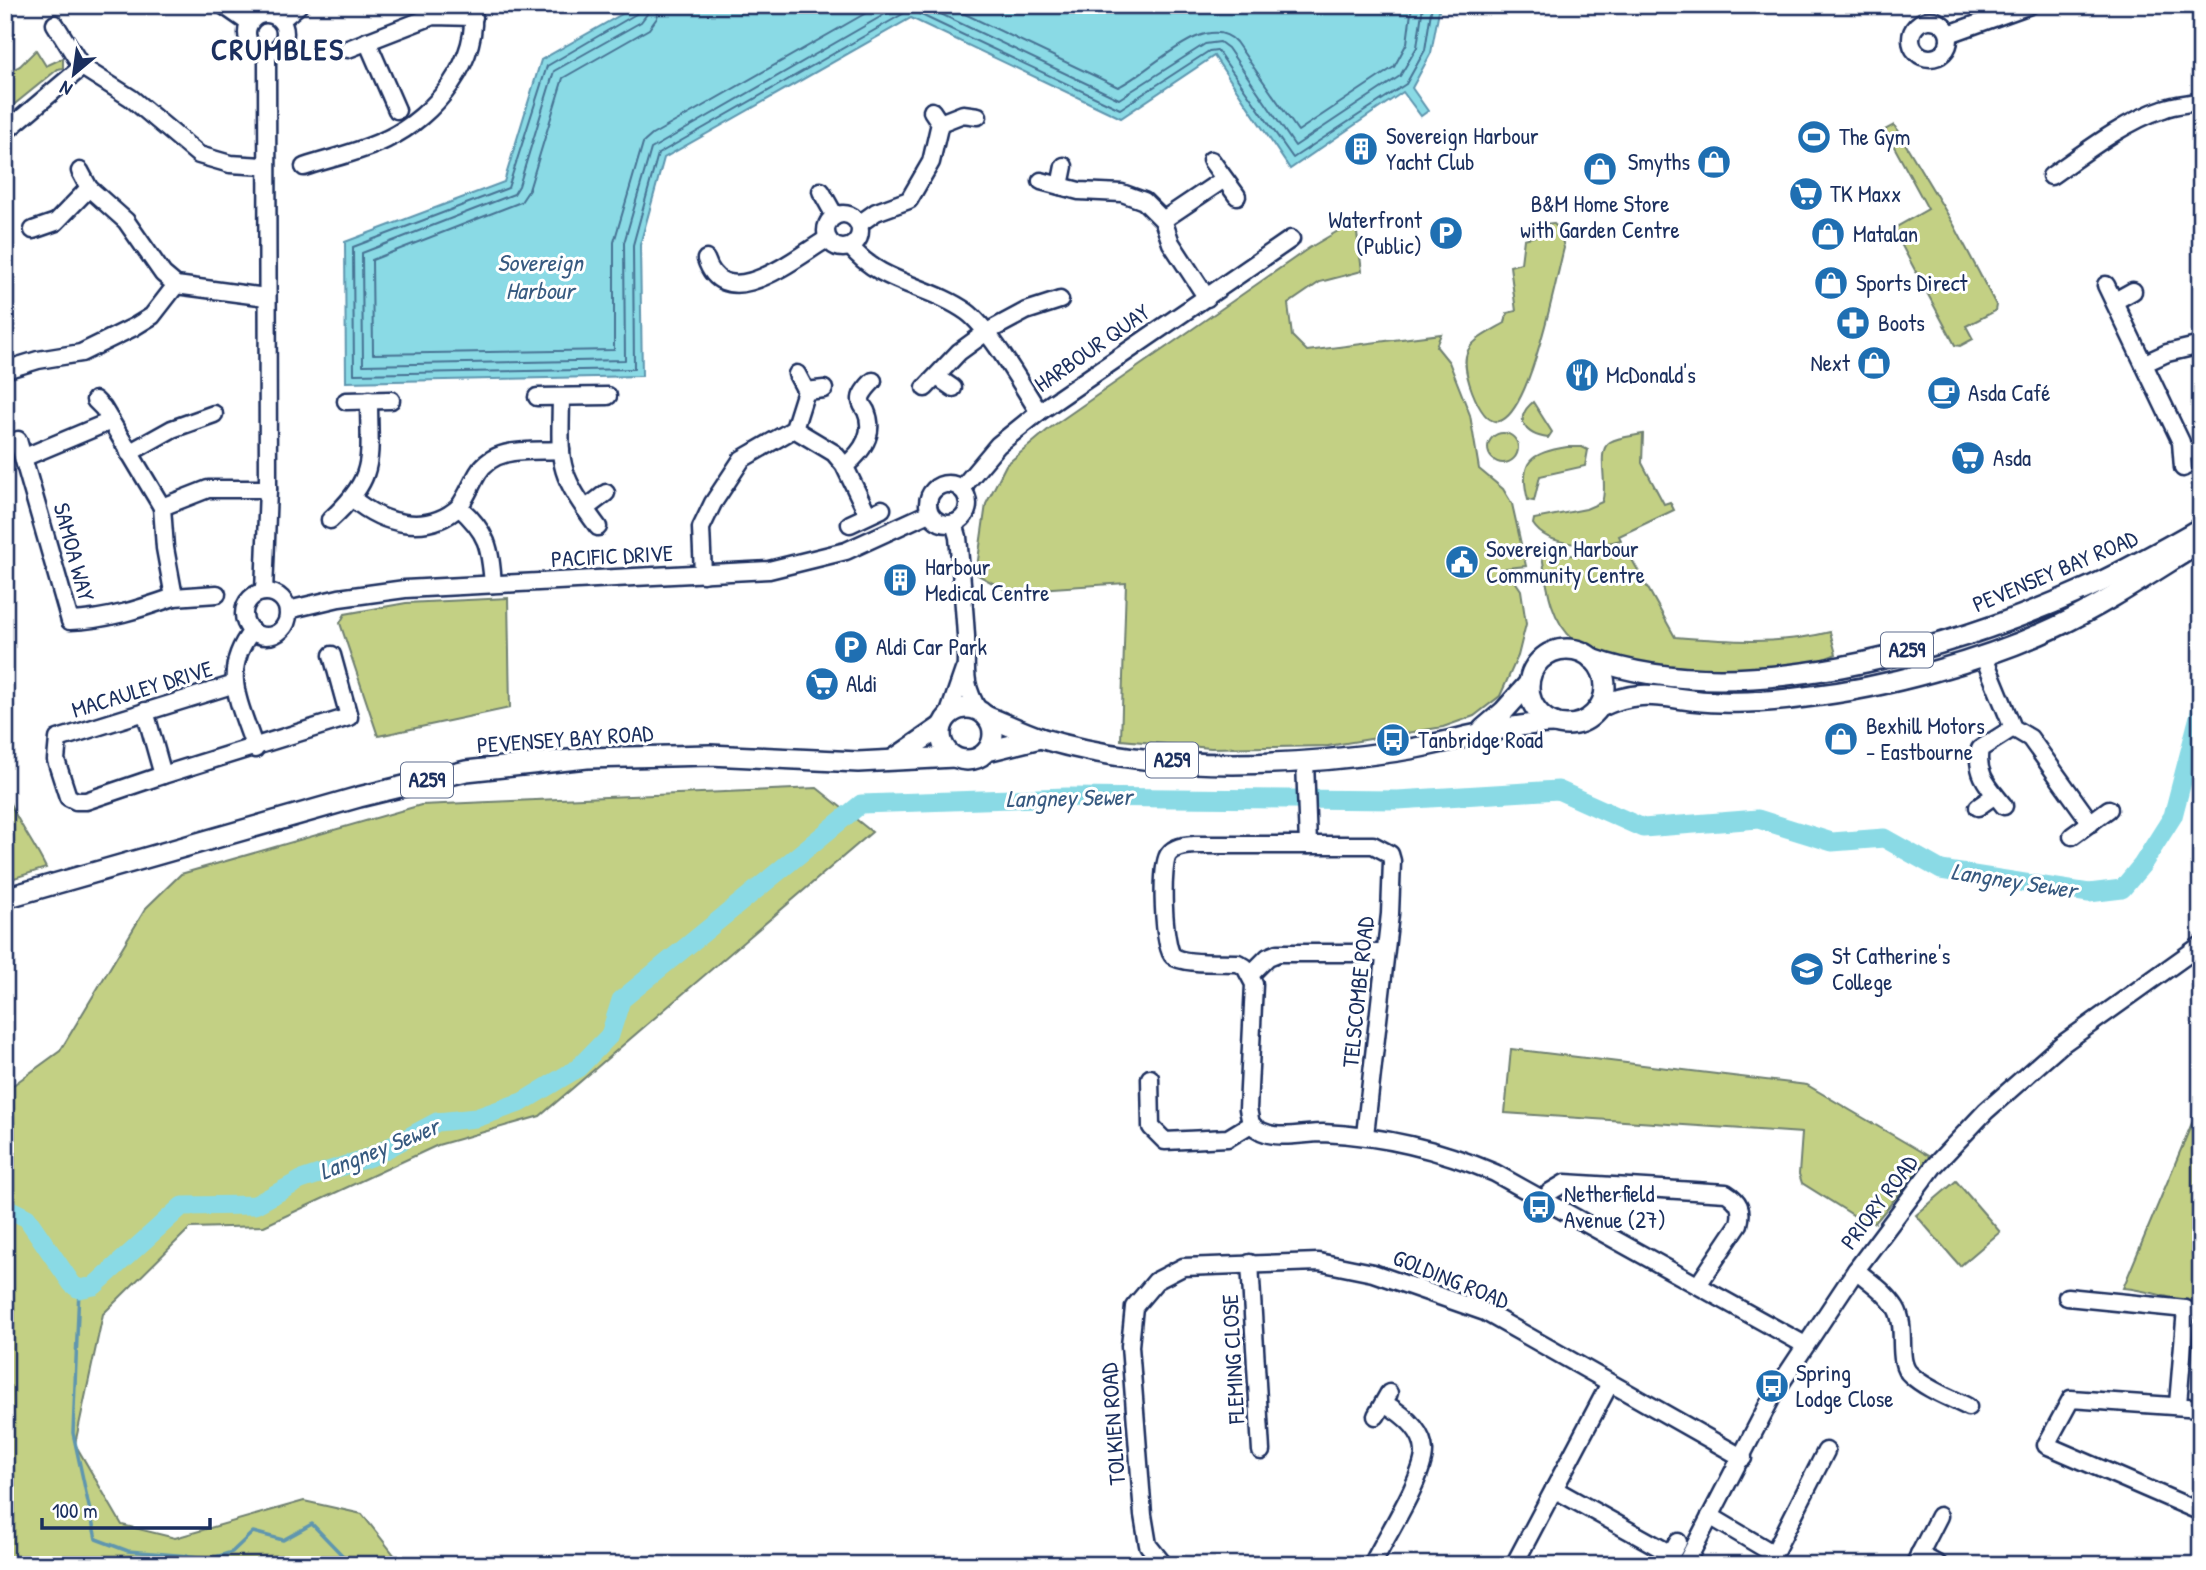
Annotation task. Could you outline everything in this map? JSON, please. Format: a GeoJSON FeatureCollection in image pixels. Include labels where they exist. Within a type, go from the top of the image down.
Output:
{"type":"FeatureCollection","features":[{"type":"Feature","properties":{"kind":"main road","name":"PEVENSEY BAY ROAD"},"geometry":{"type":"LineString","coordinates":[[1592,659],[1633,670],[1701,678],[1767,677],[1869,661],[1978,631],[2030,613],[2140,563],[2201,528]]}},
{"type":"Feature","properties":{"kind":"main road","name":"PEVENSEY BAY ROAD"},"geometry":{"type":"LineString","coordinates":[[1600,707],[1625,695],[1642,694],[1718,702],[1805,697],[1869,688],[1983,655],[2035,636],[2094,608],[2201,543]]}},
{"type":"Feature","properties":{"kind":"main road"},"geometry":{"type":"LineString","coordinates":[[1571,650],[1592,659],[1602,671],[1605,683],[1600,707],[1584,722],[1573,725],[1555,723],[1534,707],[1529,683],[1536,665],[1551,653],[1571,650]]}},
{"type":"Feature","properties":{"kind":"main road","name":"A259"},"geometry":{"type":"LineString","coordinates":[[1479,732],[1504,711],[1529,683]]}},
{"type":"Feature","properties":{"kind":"main road"},"geometry":{"type":"LineString","coordinates":[[962,708],[982,714],[992,730],[987,751],[971,760],[954,757],[943,743],[945,721],[962,708]]}},
{"type":"Feature","properties":{"kind":"main road","name":"A259"},"geometry":{"type":"LineString","coordinates":[[982,714],[1040,738],[1133,758],[1234,763],[1305,761],[1401,750],[1519,724],[1555,723]]}},
{"type":"Feature","properties":{"kind":"main road","name":"PEVENSEY BAY ROAD"},"geometry":{"type":"LineString","coordinates":[[894,759],[945,721]]}},
{"type":"Feature","properties":{"kind":"main road","name":"A259"},"geometry":{"type":"LineString","coordinates":[[987,751],[1040,738]]}},
{"type":"Feature","properties":{"kind":"main road","name":"PEVENSEY BAY ROAD"},"geometry":{"type":"LineString","coordinates":[[5,898],[359,797],[466,771],[513,764],[587,758],[710,755],[858,762],[954,757]]}},
{"type":"Feature","properties":{"kind":"street"},"geometry":{"type":"LineString","coordinates":[[223,5],[249,23]]}},
{"type":"Feature","properties":{"kind":"street"},"geometry":{"type":"LineString","coordinates":[[281,20],[299,5]]}},
{"type":"Feature","properties":{"kind":"street"},"geometry":{"type":"LineString","coordinates":[[1949,34],[2030,5]]}},
{"type":"Feature","properties":{"kind":"street"},"geometry":{"type":"LineString","coordinates":[[304,167],[336,165],[387,139],[424,112],[450,84],[467,58],[473,11],[433,16],[348,49]]}},
{"type":"Feature","properties":{"kind":"street"},"geometry":{"type":"LineString","coordinates":[[267,13],[281,20],[286,34],[284,41],[274,51],[267,52],[250,43],[249,23],[257,16],[267,13]]}},
{"type":"Feature","properties":{"kind":"street"},"geometry":{"type":"LineString","coordinates":[[1924,13],[1943,24],[1949,34],[1949,45],[1943,54],[1932,59],[1919,55],[1912,45],[1912,33],[1924,13]]}},
{"type":"Feature","properties":{"kind":"street"},"geometry":{"type":"LineString","coordinates":[[55,23],[82,67],[131,98],[199,155],[230,164],[265,166]]}},
{"type":"Feature","properties":{"kind":"street"},"geometry":{"type":"LineString","coordinates":[[367,41],[397,110]]}},
{"type":"Feature","properties":{"kind":"street"},"geometry":{"type":"LineString","coordinates":[[264,592],[268,489],[265,166],[267,52]]}},
{"type":"Feature","properties":{"kind":"street"},"geometry":{"type":"LineString","coordinates":[[5,132],[82,67]]}},
{"type":"Feature","properties":{"kind":"street"},"geometry":{"type":"LineString","coordinates":[[2051,176],[2102,141],[2147,116],[2164,108],[2201,101]]}},
{"type":"Feature","properties":{"kind":"street"},"geometry":{"type":"LineString","coordinates":[[859,224],[876,212],[909,201],[931,162],[936,117],[963,114],[978,116]]}},
{"type":"Feature","properties":{"kind":"street"},"geometry":{"type":"LineString","coordinates":[[1212,160],[1237,196]]}},
{"type":"Feature","properties":{"kind":"street"},"geometry":{"type":"LineString","coordinates":[[1060,187],[1064,166]]}},
{"type":"Feature","properties":{"kind":"street"},"geometry":{"type":"LineString","coordinates":[[79,171],[89,188],[126,221],[163,274],[176,285],[266,297]]}},
{"type":"Feature","properties":{"kind":"street"},"geometry":{"type":"LineString","coordinates":[[1163,220],[1224,179]]}},
{"type":"Feature","properties":{"kind":"street"},"geometry":{"type":"LineString","coordinates":[[1041,181],[1060,187],[1129,195],[1144,201],[1163,220],[1171,243],[1207,298]]}},
{"type":"Feature","properties":{"kind":"street"},"geometry":{"type":"LineString","coordinates":[[33,230],[56,222],[89,188]]}},
{"type":"Feature","properties":{"kind":"street"},"geometry":{"type":"LineString","coordinates":[[821,191],[835,216]]}},
{"type":"Feature","properties":{"kind":"street"},"geometry":{"type":"LineString","coordinates":[[827,239],[827,226],[835,216],[848,215],[859,224]]}},
{"type":"Feature","properties":{"kind":"street"},"geometry":{"type":"LineString","coordinates":[[827,239],[838,248],[851,247],[859,236],[859,224]]}},
{"type":"Feature","properties":{"kind":"street"},"geometry":{"type":"LineString","coordinates":[[706,259],[710,269],[722,282],[742,285],[827,239]]}},
{"type":"Feature","properties":{"kind":"street","name":"HARBOUR QUAY"},"geometry":{"type":"LineString","coordinates":[[961,489],[998,445],[1040,412],[1207,298],[1266,266],[1292,239]]}},
{"type":"Feature","properties":{"kind":"street"},"geometry":{"type":"LineString","coordinates":[[851,247],[866,264],[967,312],[985,333],[1040,412]]}},
{"type":"Feature","properties":{"kind":"street"},"geometry":{"type":"LineString","coordinates":[[5,370],[38,360],[81,352],[134,327],[152,316],[176,285]]}},
{"type":"Feature","properties":{"kind":"street"},"geometry":{"type":"LineString","coordinates":[[2106,285],[2181,442],[2183,468]]}},
{"type":"Feature","properties":{"kind":"street"},"geometry":{"type":"LineString","coordinates":[[2115,301],[2133,291]]}},
{"type":"Feature","properties":{"kind":"street"},"geometry":{"type":"LineString","coordinates":[[953,388],[931,383],[959,352],[1005,321],[1051,309]]}},
{"type":"Feature","properties":{"kind":"street"},"geometry":{"type":"LineString","coordinates":[[2145,363],[2167,353],[2201,345]]}},
{"type":"Feature","properties":{"kind":"street"},"geometry":{"type":"LineString","coordinates":[[704,575],[701,528],[713,503],[742,458],[794,429],[806,391],[797,374]]}},
{"type":"Feature","properties":{"kind":"street"},"geometry":{"type":"LineString","coordinates":[[845,466],[856,457],[867,438],[868,417],[861,396],[873,382]]}},
{"type":"Feature","properties":{"kind":"street"},"geometry":{"type":"LineString","coordinates":[[806,391],[824,389]]}},
{"type":"Feature","properties":{"kind":"street"},"geometry":{"type":"LineString","coordinates":[[537,397],[608,396]]}},
{"type":"Feature","properties":{"kind":"street"},"geometry":{"type":"LineString","coordinates":[[561,397],[563,473],[598,527]]}},
{"type":"Feature","properties":{"kind":"street"},"geometry":{"type":"LineString","coordinates":[[94,400],[111,421],[162,507],[164,548],[174,597],[217,594]]}},
{"type":"Feature","properties":{"kind":"street"},"geometry":{"type":"LineString","coordinates":[[330,520],[353,499],[369,468],[369,400]]}},
{"type":"Feature","properties":{"kind":"street"},"geometry":{"type":"LineString","coordinates":[[346,401],[391,400]]}},
{"type":"Feature","properties":{"kind":"street"},"geometry":{"type":"LineString","coordinates":[[129,453],[172,429],[214,414]]}},
{"type":"Feature","properties":{"kind":"street"},"geometry":{"type":"LineString","coordinates":[[266,417],[283,418]]}},
{"type":"Feature","properties":{"kind":"street"},"geometry":{"type":"LineString","coordinates":[[25,457],[111,421]]}},
{"type":"Feature","properties":{"kind":"street"},"geometry":{"type":"LineString","coordinates":[[794,429],[834,453],[875,512],[850,524]]}},
{"type":"Feature","properties":{"kind":"street","name":"SAMOA WAY"},"geometry":{"type":"LineString","coordinates":[[18,440],[25,457],[69,621],[93,620],[133,611],[174,597]]}},
{"type":"Feature","properties":{"kind":"street"},"geometry":{"type":"LineString","coordinates":[[353,499],[375,515],[412,524],[435,522],[459,507],[470,493],[477,474],[496,456],[513,452],[561,450]]}},
{"type":"Feature","properties":{"kind":"street"},"geometry":{"type":"LineString","coordinates":[[2182,450],[2200,450]]}},
{"type":"Feature","properties":{"kind":"street"},"geometry":{"type":"LineString","coordinates":[[943,484],[961,489],[965,494],[968,508],[961,520],[940,523],[929,513],[928,501],[933,490],[943,484]]}},
{"type":"Feature","properties":{"kind":"street"},"geometry":{"type":"LineString","coordinates":[[162,507],[208,489],[268,489]]}},
{"type":"Feature","properties":{"kind":"street"},"geometry":{"type":"LineString","coordinates":[[585,509],[606,494]]}},
{"type":"Feature","properties":{"kind":"street"},"geometry":{"type":"LineString","coordinates":[[459,507],[484,534],[490,551],[493,584]]}},
{"type":"Feature","properties":{"kind":"street","name":"PACIFIC DRIVE"},"geometry":{"type":"LineString","coordinates":[[288,610],[339,598],[405,589],[704,575],[787,567],[846,551],[929,513]]}},
{"type":"Feature","properties":{"kind":"street"},"geometry":{"type":"LineString","coordinates":[[954,523],[958,537],[966,640],[964,670],[969,695],[982,714]]}},
{"type":"Feature","properties":{"kind":"street"},"geometry":{"type":"LineString","coordinates":[[264,592],[279,596],[288,610],[287,619],[277,633],[269,636],[247,626],[244,611],[250,598],[264,592]]}},
{"type":"Feature","properties":{"kind":"street","name":"MACAULEY DRIVE"},"geometry":{"type":"LineString","coordinates":[[253,631],[236,655],[235,684],[255,749]]}},
{"type":"Feature","properties":{"kind":"street"},"geometry":{"type":"LineString","coordinates":[[145,711],[163,775],[255,749],[349,717],[332,655]]}},
{"type":"Feature","properties":{"kind":"street"},"geometry":{"type":"LineString","coordinates":[[1983,655],[2013,728],[2030,737],[2091,823]]}},
{"type":"Feature","properties":{"kind":"street"},"geometry":{"type":"LineString","coordinates":[[945,721],[964,670]]}},
{"type":"Feature","properties":{"kind":"street","name":"MACAULEY DRIVE"},"geometry":{"type":"LineString","coordinates":[[163,775],[76,801],[65,790],[56,760],[58,739],[235,684]]}},
{"type":"Feature","properties":{"kind":"street"},"geometry":{"type":"LineString","coordinates":[[1978,807],[1999,800],[1977,765],[1980,749],[2013,728]]}},
{"type":"Feature","properties":{"kind":"street"},"geometry":{"type":"LineString","coordinates":[[1305,761],[1308,845],[1177,847],[1168,854],[1164,868],[1165,939],[1172,956],[1183,961],[1238,963],[1251,974],[1254,984],[1248,1109],[1251,1124],[1257,1130],[1273,1135],[1365,1135],[1433,1149],[1464,1160],[1698,1284],[1805,1345]]}},
{"type":"Feature","properties":{"kind":"street"},"geometry":{"type":"LineString","coordinates":[[2072,836],[2109,809]]}},
{"type":"Feature","properties":{"kind":"street","name":"TELSCOMBE ROAD"},"geometry":{"type":"LineString","coordinates":[[1308,845],[1373,845],[1390,854],[1390,914],[1365,1135]]}},
{"type":"Feature","properties":{"kind":"street","name":"PRIORY ROAD"},"geometry":{"type":"LineString","coordinates":[[1685,1565],[1743,1458],[1773,1395],[1856,1270],[1934,1166],[1986,1111],[2086,1026],[2201,945]]}},
{"type":"Feature","properties":{"kind":"street"},"geometry":{"type":"LineString","coordinates":[[1251,974],[1268,957],[1278,953],[1385,953]]}},
{"type":"Feature","properties":{"kind":"street"},"geometry":{"type":"LineString","coordinates":[[1150,1078],[1151,1127],[1156,1136],[1165,1141],[1228,1138],[1251,1124]]}},
{"type":"Feature","properties":{"kind":"street"},"geometry":{"type":"LineString","coordinates":[[1545,1201],[1550,1192],[1565,1182],[1726,1193],[1736,1199],[1742,1213],[1739,1224],[1698,1284]]}},
{"type":"Feature","properties":{"kind":"street","name":"GOLDING ROAD"},"geometry":{"type":"LineString","coordinates":[[1156,1281],[1183,1267],[1250,1263],[1319,1262],[1373,1273],[1485,1312],[1609,1385],[1743,1458]]}},
{"type":"Feature","properties":{"kind":"street","name":"FLEMING CLOSE"},"geometry":{"type":"LineString","coordinates":[[1250,1263],[1261,1451]]}},
{"type":"Feature","properties":{"kind":"street"},"geometry":{"type":"LineString","coordinates":[[1856,1270],[1896,1308],[1904,1331],[1902,1356],[1909,1375],[1968,1408]]}},
{"type":"Feature","properties":{"kind":"street","name":"TOLKIEN ROAD"},"geometry":{"type":"LineString","coordinates":[[1156,1281],[1134,1307],[1130,1346],[1143,1515],[1149,1545],[1164,1565]]}},
{"type":"Feature","properties":{"kind":"street"},"geometry":{"type":"LineString","coordinates":[[2067,1297],[2186,1309],[2178,1404]]}},
{"type":"Feature","properties":{"kind":"street"},"geometry":{"type":"LineString","coordinates":[[1514,1565],[1609,1385]]}},
{"type":"Feature","properties":{"kind":"street"},"geometry":{"type":"LineString","coordinates":[[2201,1408],[2178,1404],[2071,1399],[2046,1445],[2201,1512]]}},
{"type":"Feature","properties":{"kind":"street"},"geometry":{"type":"LineString","coordinates":[[1372,1565],[1418,1478],[1424,1451],[1418,1430],[1399,1412],[1383,1404]]}},
{"type":"Feature","properties":{"kind":"street"},"geometry":{"type":"LineString","coordinates":[[1710,1516],[1771,1559],[1826,1451]]}},
{"type":"Feature","properties":{"kind":"street"},"geometry":{"type":"LineString","coordinates":[[1553,1489],[1671,1553]]}},
{"type":"Feature","properties":{"kind":"street"},"geometry":{"type":"LineString","coordinates":[[1939,1516],[1916,1559],[1939,1565]]}},
{"type":"Feature","properties":{"kind":"green space"},"geometry":{"type":"Polygon","coordinates":[[[36,50],[46,66],[63,58],[63,68],[58,69],[5,112],[5,74],[20,66],[36,50]]]}},
{"type":"Feature","properties":{"kind":"green space"},"geometry":{"type":"Polygon","coordinates":[[[1894,125],[1954,225],[1996,305],[1995,311],[1966,326],[1973,339],[1960,346],[1955,345],[1893,229],[1928,209],[1885,130],[1894,125]]]}},
{"type":"Feature","properties":{"kind":"green space"},"geometry":{"type":"Polygon","coordinates":[[[1553,223],[1560,230],[1564,248],[1531,372],[1518,402],[1503,419],[1488,418],[1472,391],[1465,365],[1466,355],[1475,342],[1505,323],[1507,313],[1516,311],[1510,266],[1521,263],[1524,239],[1536,236],[1536,225],[1553,223]]]}},
{"type":"Feature","properties":{"kind":"green space"},"geometry":{"type":"Polygon","coordinates":[[[1350,224],[1356,226],[1362,271],[1320,282],[1288,304],[1292,336],[1307,351],[1441,334],[1436,346],[1449,362],[1470,415],[1479,469],[1503,489],[1512,504],[1526,566],[1506,568],[1521,590],[1526,624],[1518,656],[1500,696],[1474,716],[1443,727],[1328,746],[1211,748],[1121,740],[1126,583],[1007,591],[976,574],[986,504],[1006,465],[1050,428],[1309,248],[1350,224]]]}},
{"type":"Feature","properties":{"kind":"green space"},"geometry":{"type":"Polygon","coordinates":[[[1533,402],[1552,432],[1548,438],[1533,434],[1524,425],[1524,414],[1533,402]]]}},
{"type":"Feature","properties":{"kind":"green space"},"geometry":{"type":"Polygon","coordinates":[[[1503,433],[1514,437],[1518,448],[1514,459],[1503,463],[1492,459],[1488,448],[1492,437],[1503,433]]]}},
{"type":"Feature","properties":{"kind":"green space"},"geometry":{"type":"Polygon","coordinates":[[[1643,434],[1642,463],[1664,504],[1670,502],[1674,510],[1619,536],[1621,540],[1598,544],[1573,544],[1549,538],[1540,532],[1533,524],[1534,519],[1586,509],[1602,502],[1603,453],[1606,446],[1617,439],[1643,434]]]}},
{"type":"Feature","properties":{"kind":"green space"},"geometry":{"type":"Polygon","coordinates":[[[1582,447],[1588,450],[1585,466],[1540,476],[1534,501],[1528,500],[1525,476],[1530,461],[1544,452],[1582,447]]]}},
{"type":"Feature","properties":{"kind":"green space"},"geometry":{"type":"Polygon","coordinates":[[[1543,546],[1569,555],[1630,556],[1675,637],[1733,641],[1772,640],[1830,632],[1836,654],[1781,668],[1703,670],[1664,668],[1627,662],[1597,653],[1575,641],[1559,622],[1547,585],[1541,548],[1543,546]]]}},
{"type":"Feature","properties":{"kind":"green space"},"geometry":{"type":"Polygon","coordinates":[[[508,598],[510,708],[378,736],[340,623],[345,614],[406,603],[508,598]]]}},
{"type":"Feature","properties":{"kind":"green space"},"geometry":{"type":"Polygon","coordinates":[[[817,788],[872,832],[540,1116],[438,1145],[264,1226],[190,1228],[103,1314],[75,1444],[122,1525],[175,1538],[304,1501],[362,1514],[402,1565],[5,1565],[5,1091],[60,1051],[146,908],[181,874],[421,805],[817,788]]]}},
{"type":"Feature","properties":{"kind":"green space"},"geometry":{"type":"Polygon","coordinates":[[[5,792],[46,868],[5,881],[5,792]]]}},
{"type":"Feature","properties":{"kind":"green space"},"geometry":{"type":"Polygon","coordinates":[[[1511,1049],[1807,1085],[1930,1157],[1875,1223],[1861,1220],[1802,1183],[1799,1174],[1802,1133],[1505,1113],[1511,1049]]]}},
{"type":"Feature","properties":{"kind":"green space"},"geometry":{"type":"Polygon","coordinates":[[[2192,1123],[2201,1129],[2201,1303],[2123,1288],[2192,1123]]]}},
{"type":"Feature","properties":{"kind":"green space"},"geometry":{"type":"Polygon","coordinates":[[[1956,1181],[2000,1232],[1960,1266],[1916,1215],[1956,1181]]]}},
{"type":"Feature","properties":{"kind":"water","name":"Sovereign Harbour"},"geometry":{"type":"Polygon","coordinates":[[[638,5],[1438,5],[1439,10],[1431,53],[1412,88],[1428,111],[1421,116],[1403,92],[1290,169],[1214,56],[1121,118],[911,18],[664,158],[640,245],[642,376],[346,382],[345,242],[504,182],[541,60],[638,5]]]}},
{"type":"Feature","properties":{"kind":"waterway","name":"Langney Sewer"},"geometry":{"type":"LineString","coordinates":[[5,1207],[27,1218],[72,1284],[79,1289],[94,1286],[182,1206],[255,1205],[301,1180],[373,1156],[437,1122],[476,1118],[522,1102],[578,1068],[610,1035],[621,1000],[861,804],[1067,797],[1398,800],[1558,790],[1643,828],[1758,819],[1832,842],[1884,838],[1941,870],[2089,893],[2122,889],[2142,865],[2173,816],[2201,709]]}},
{"type":"Feature","properties":{"kind":"waterway"},"geometry":{"type":"LineString","coordinates":[[79,1289],[73,1433],[96,1539],[128,1551],[213,1558],[232,1552],[253,1532],[283,1540],[312,1524],[342,1555],[359,1565]]}},
{"type":"Feature","properties":{"kind":"waterway"},"geometry":{"type":"LineString","coordinates":[[181,1565],[187,1555]]}},
{"type":"Feature","properties":{"kind":"place","name":"The Gym"},"geometry":{"type":"Point","coordinates":[1814,137]}},
{"type":"Feature","properties":{"kind":"place","name":"Sovereign Harbour Yacht Club"},"geometry":{"type":"Point","coordinates":[1361,149]}},
{"type":"Feature","properties":{"kind":"place","name":"Smyths"},"geometry":{"type":"Point","coordinates":[1714,162]}},
{"type":"Feature","properties":{"kind":"place","name":"B&M Home Store with Garden Centre"},"geometry":{"type":"Point","coordinates":[1600,169]}},
{"type":"Feature","properties":{"kind":"place","name":"TK Maxx"},"geometry":{"type":"Point","coordinates":[1806,194]}},
{"type":"Feature","properties":{"kind":"place","name":"Waterfront (Public)"},"geometry":{"type":"Point","coordinates":[1446,233]}},
{"type":"Feature","properties":{"kind":"place","name":"Matalan"},"geometry":{"type":"Point","coordinates":[1828,234]}},
{"type":"Feature","properties":{"kind":"place","name":"Sports Direct"},"geometry":{"type":"Point","coordinates":[1831,283]}},
{"type":"Feature","properties":{"kind":"place","name":"Boots"},"geometry":{"type":"Point","coordinates":[1853,323]}},
{"type":"Feature","properties":{"kind":"place","name":"Next"},"geometry":{"type":"Point","coordinates":[1874,363]}},
{"type":"Feature","properties":{"kind":"place","name":"McDonald's"},"geometry":{"type":"Point","coordinates":[1582,375]}},
{"type":"Feature","properties":{"kind":"place","name":"Asda Café"},"geometry":{"type":"Point","coordinates":[1944,393]}},
{"type":"Feature","properties":{"kind":"place","name":"Asda"},"geometry":{"type":"Point","coordinates":[1968,458]}},
{"type":"Feature","properties":{"kind":"place","name":"Sovereign Harbour Community Centre"},"geometry":{"type":"Point","coordinates":[1462,562]}},
{"type":"Feature","properties":{"kind":"place","name":"Harbour Medical Centre"},"geometry":{"type":"Point","coordinates":[900,580]}},
{"type":"Feature","properties":{"kind":"place","name":"Aldi Car Park"},"geometry":{"type":"Point","coordinates":[851,647]}},
{"type":"Feature","properties":{"kind":"place","name":"Aldi"},"geometry":{"type":"Point","coordinates":[822,684]}},
{"type":"Feature","properties":{"kind":"place","name":"Bexhill Motors - Eastbourne"},"geometry":{"type":"Point","coordinates":[1841,739]}},
{"type":"Feature","properties":{"kind":"place","name":"Tanbridge Road"},"geometry":{"type":"Point","coordinates":[1393,740]}},
{"type":"Feature","properties":{"kind":"place","name":"St Catherine's College"},"geometry":{"type":"Point","coordinates":[1807,969]}},
{"type":"Feature","properties":{"kind":"place","name":"Netherfield Avenue (27)"},"geometry":{"type":"Point","coordinates":[1539,1207]}},
{"type":"Feature","properties":{"kind":"place","name":"Spring Lodge Close"},"geometry":{"type":"Point","coordinates":[1772,1386]}},
{"type":"Feature","properties":{"kind":"district","name":"CRUMBLES"},"geometry":{"type":"Point","coordinates":[278,50]}}]}
